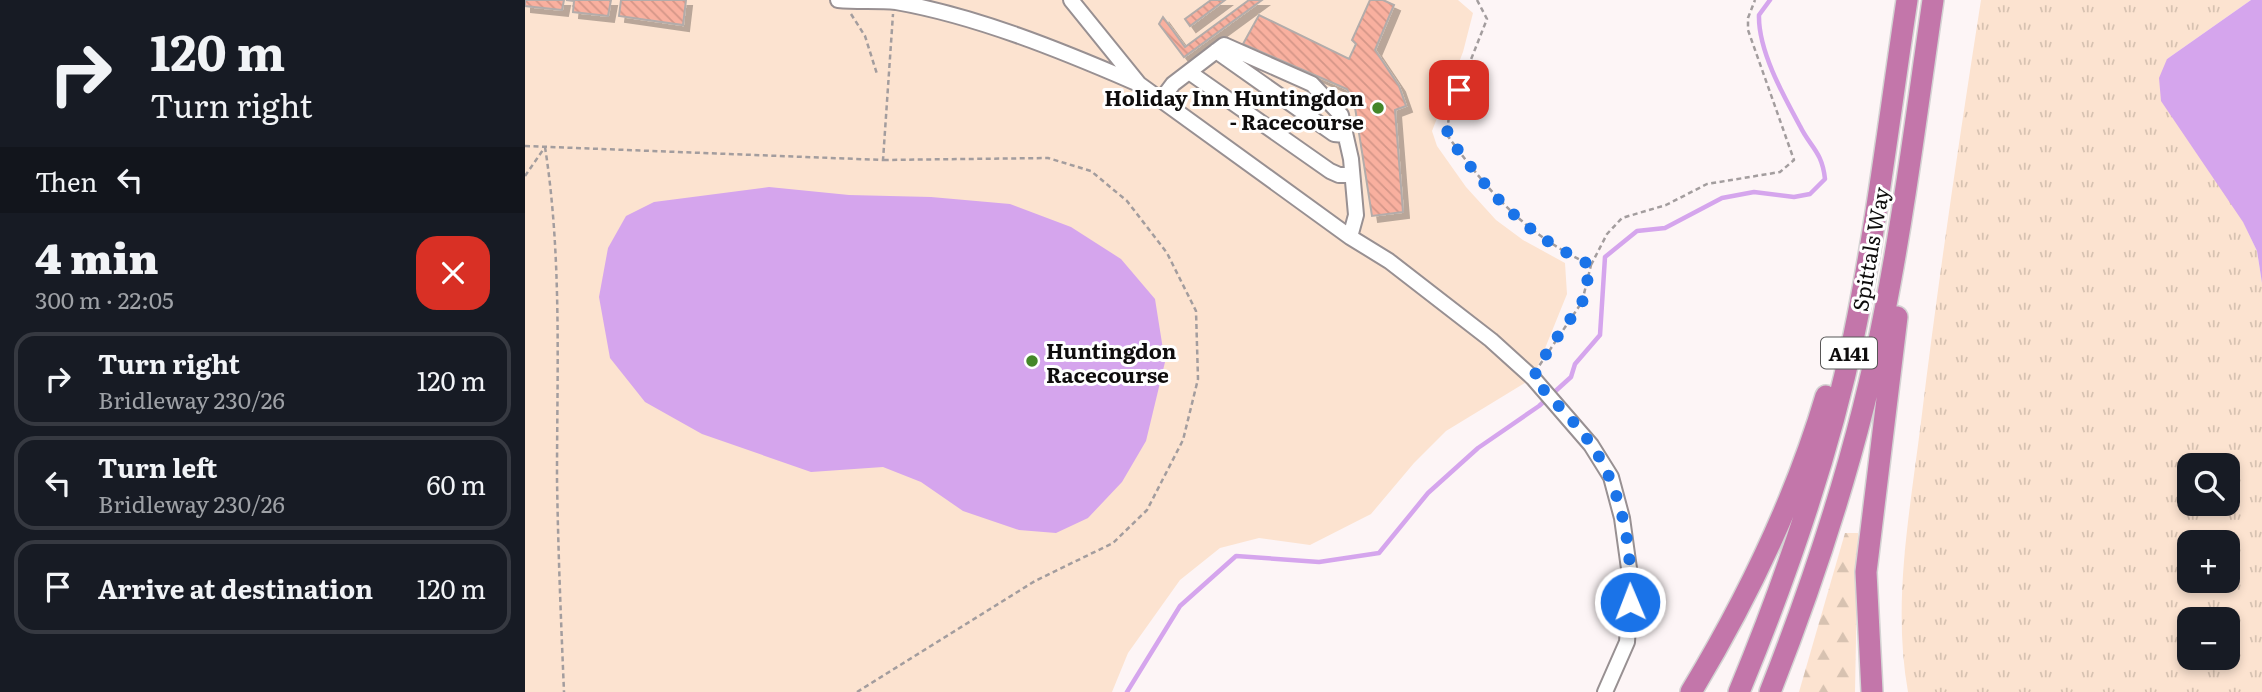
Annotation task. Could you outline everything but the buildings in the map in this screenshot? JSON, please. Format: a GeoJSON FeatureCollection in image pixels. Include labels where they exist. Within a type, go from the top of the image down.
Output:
{"type":"FeatureCollection","features":[{"type":"Feature","properties":{"kind":"highway","name":"Spittals Way"},"geometry":{"type":"LineString","coordinates":[[1739,692],[1780,589],[1822,460],[1853,336],[1872,241],[1906,0]]}},
{"type":"Feature","properties":{"kind":"highway","name":"Spittals Way"},"geometry":{"type":"LineString","coordinates":[[1770,692],[1815,572],[1854,443],[1885,312],[1933,0]]}},
{"type":"Feature","properties":{"kind":"highway"},"geometry":{"type":"LineString","coordinates":[[1873,692],[1866,572],[1887,386],[1905,268],[1907,179]]}},
{"type":"Feature","properties":{"kind":"highway"},"geometry":{"type":"LineString","coordinates":[[1691,692],[1743,605],[1794,485],[1822,408],[1872,241]]}},
{"type":"Feature","properties":{"kind":"lane"},"geometry":{"type":"LineString","coordinates":[[840,0],[894,1],[1054,47],[1139,84],[1350,237],[1389,261],[1490,340],[1533,378],[1591,445],[1611,477],[1622,518],[1631,583],[1627,642],[1605,692]]}},
{"type":"Feature","properties":{"kind":"lane"},"geometry":{"type":"LineString","coordinates":[[1071,0],[1139,84]]}},
{"type":"Feature","properties":{"kind":"lane"},"geometry":{"type":"LineString","coordinates":[[1161,100],[1173,84],[1224,45],[1311,84],[1341,115],[1356,215],[1350,237]]}},
{"type":"Feature","properties":{"kind":"lane"},"geometry":{"type":"LineString","coordinates":[[1216,51],[1334,134],[1345,135]]}},
{"type":"Feature","properties":{"kind":"lane"},"geometry":{"type":"LineString","coordinates":[[1189,72],[1330,171],[1339,175],[1352,175]]}},
{"type":"Feature","properties":{"kind":"path"},"geometry":{"type":"LineString","coordinates":[[840,0],[865,36],[877,75]]}},
{"type":"Feature","properties":{"kind":"path"},"geometry":{"type":"LineString","coordinates":[[1477,0],[1487,19],[1449,115],[1447,135],[1516,220],[1557,250],[1591,265]]}},
{"type":"Feature","properties":{"kind":"path"},"geometry":{"type":"LineString","coordinates":[[1533,378],[1550,347],[1582,303],[1591,265],[1607,234],[1622,218],[1666,205],[1707,184],[1780,172],[1794,160],[1748,30],[1748,18],[1755,0]]}},
{"type":"Feature","properties":{"kind":"path"},"geometry":{"type":"LineString","coordinates":[[883,160],[894,1]]}},
{"type":"Feature","properties":{"kind":"path"},"geometry":{"type":"LineString","coordinates":[[525,146],[883,160],[1048,158],[1091,172],[1128,201],[1167,253],[1196,310],[1198,379],[1183,440],[1147,510],[1113,543],[1035,581],[857,692]]}},
{"type":"Feature","properties":{"kind":"path"},"geometry":{"type":"LineString","coordinates":[[525,176],[545,147]]}},
{"type":"Feature","properties":{"kind":"path"},"geometry":{"type":"LineString","coordinates":[[545,147],[551,188],[558,326],[557,481],[563,692]]}},
{"type":"Feature","properties":{"kind":"green space","name":"Huntingdon Racecourse"},"geometry":{"type":"Polygon","coordinates":[[[525,0],[1458,0],[1473,13],[1463,52],[1432,131],[1437,146],[1466,187],[1496,220],[1523,240],[1565,263],[1567,294],[1533,378],[1446,431],[1414,463],[1371,514],[1310,545],[1259,538],[1220,548],[1180,580],[1128,653],[1112,692],[525,692],[525,0]]]}},
{"type":"Feature","properties":{"kind":"green space"},"geometry":{"type":"Polygon","coordinates":[[[1981,0],[2251,0],[2167,59],[2257,251],[2262,283],[2262,692],[1908,692],[1902,625],[1904,557],[1949,211],[1981,0]]]}},
{"type":"Feature","properties":{"kind":"green space"},"geometry":{"type":"Polygon","coordinates":[[[1845,533],[1858,533],[1855,692],[1799,692],[1845,533]]]}},
{"type":"Feature","properties":{"kind":"shaded area"},"geometry":{"type":"Polygon","coordinates":[[[2251,0],[2262,0],[2262,283],[2257,251],[2243,222],[2161,101],[2159,78],[2167,59],[2251,0]]]}},
{"type":"Feature","properties":{"kind":"shaded area"},"geometry":{"type":"Polygon","coordinates":[[[769,187],[849,195],[931,197],[1010,204],[1071,227],[1121,259],[1155,299],[1165,362],[1146,441],[1122,482],[1088,518],[1056,533],[1019,530],[963,511],[921,482],[883,467],[811,472],[702,434],[645,402],[610,358],[599,297],[608,248],[626,216],[654,202],[769,187]]]}},
{"type":"Feature","properties":{"kind":"waterway"},"geometry":{"type":"LineString","coordinates":[[1127,692],[1180,606],[1236,556],[1319,562],[1379,553],[1428,493],[1478,448],[1539,406],[1571,377],[1575,364],[1600,335],[1605,257],[1637,231],[1665,228],[1722,198],[1754,192],[1794,197],[1810,194],[1825,179],[1818,155],[1786,100],[1767,57],[1759,15],[1770,0]]}},
{"type":"Feature","properties":{"kind":"place","name":"Holiday Inn Huntingdon - Racecourse"},"geometry":{"type":"Point","coordinates":[1378,108]}},
{"type":"Feature","properties":{"kind":"place","name":"Huntingdon Racecourse"},"geometry":{"type":"Point","coordinates":[1032,361]}},
{"type":"Feature","properties":{"kind":"route"},"geometry":{"type":"LineString","coordinates":[[1459,90],[1449,115],[1447,135],[1459,151],[1516,220],[1557,250],[1591,265],[1582,303],[1550,347],[1533,378],[1591,445],[1611,477],[1622,518],[1631,583],[1630,602]]}}]}
